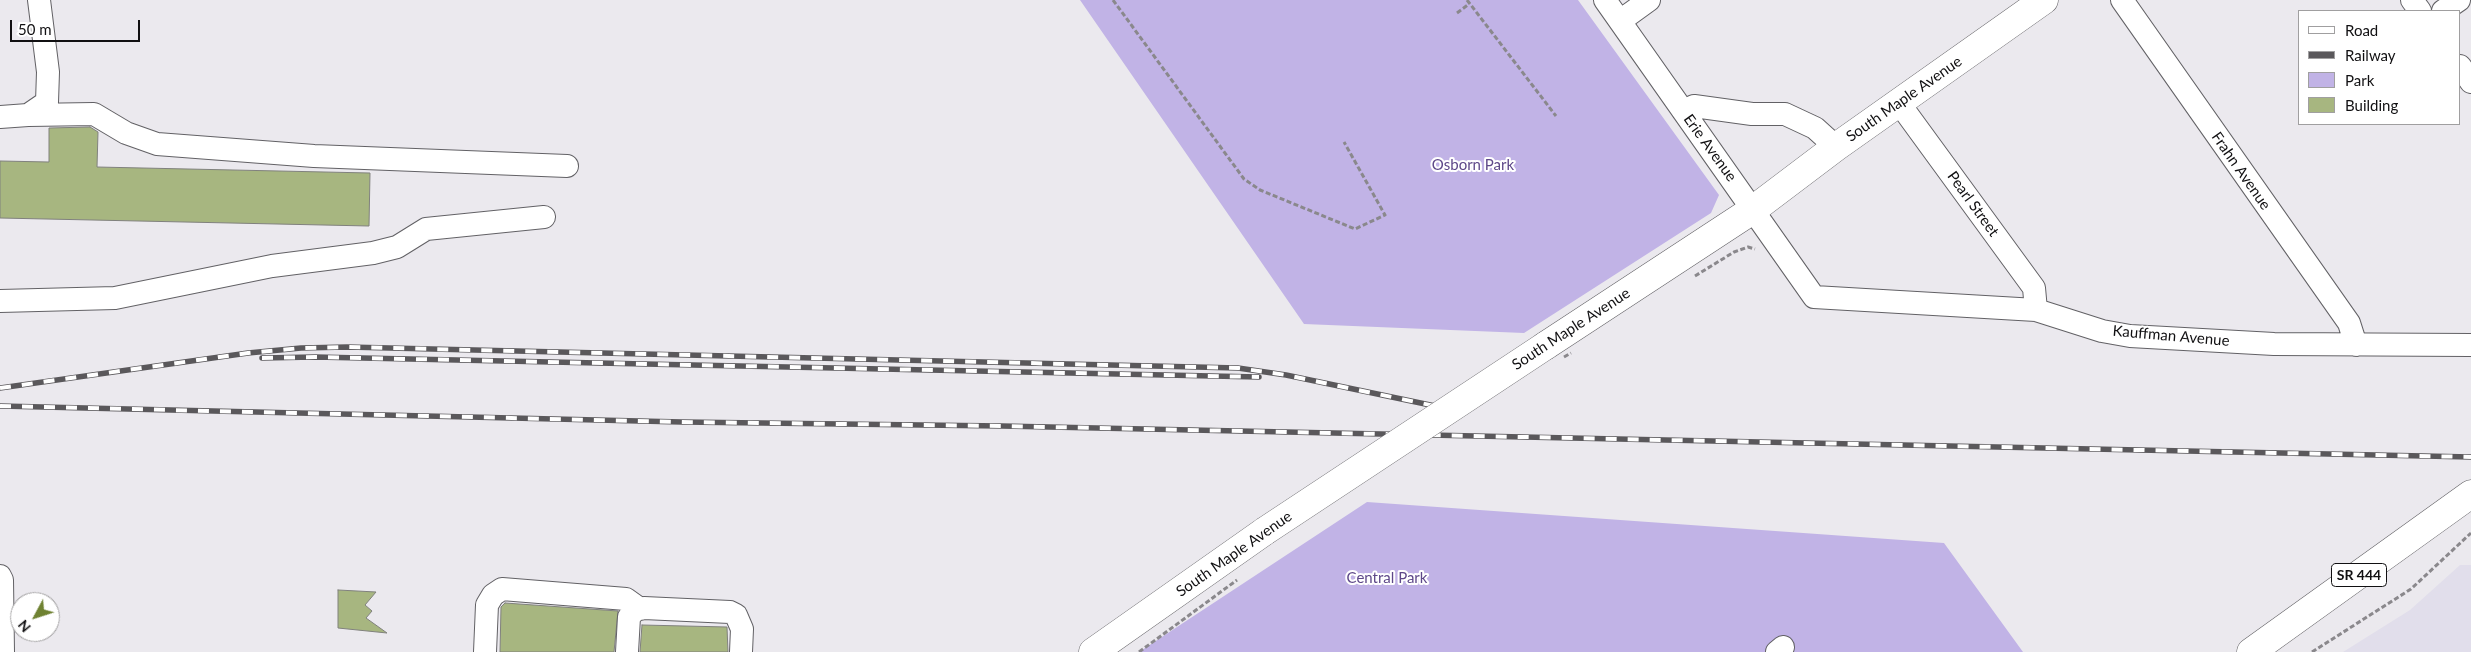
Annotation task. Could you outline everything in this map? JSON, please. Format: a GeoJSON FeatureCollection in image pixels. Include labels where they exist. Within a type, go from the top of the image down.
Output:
{"type":"FeatureCollection","features":[{"type":"Feature","properties":{"kind":"main road","name":"South Maple Avenue"},"geometry":{"type":"LineString","coordinates":[[1093,652],[1265,531],[1754,210],[2029,4]]}},
{"type":"Feature","properties":{"kind":"main road","name":"SR 444"},"geometry":{"type":"LineString","coordinates":[[2251,652],[2469,495]]}},
{"type":"Feature","properties":{"kind":"street"},"geometry":{"type":"LineString","coordinates":[[28,115],[47,102],[48,72],[39,0]]}},
{"type":"Feature","properties":{"kind":"street","name":"Erie Avenue"},"geometry":{"type":"LineString","coordinates":[[1605,0],[1814,297]]}},
{"type":"Feature","properties":{"kind":"street"},"geometry":{"type":"LineString","coordinates":[[1620,21],[1649,0]]}},
{"type":"Feature","properties":{"kind":"street","name":"Frahn Avenue"},"geometry":{"type":"LineString","coordinates":[[2122,0],[2349,323],[2356,345]]}},
{"type":"Feature","properties":{"kind":"street"},"geometry":{"type":"LineString","coordinates":[[2444,10],[2459,0]]}},
{"type":"Feature","properties":{"kind":"street"},"geometry":{"type":"LineString","coordinates":[[2461,67],[2471,82]]}},
{"type":"Feature","properties":{"kind":"street","name":"Pearl Street"},"geometry":{"type":"LineString","coordinates":[[1899,103],[2034,288],[2036,310]]}},
{"type":"Feature","properties":{"kind":"street"},"geometry":{"type":"LineString","coordinates":[[1683,111],[1694,106],[1752,114],[1785,114],[1815,128],[1836,147]]}},
{"type":"Feature","properties":{"kind":"street"},"geometry":{"type":"LineString","coordinates":[[0,117],[94,114],[126,133],[157,144],[314,156],[566,166]]}},
{"type":"Feature","properties":{"kind":"street"},"geometry":{"type":"LineString","coordinates":[[0,301],[115,298],[272,266],[373,253],[397,246],[426,229],[544,217]]}},
{"type":"Feature","properties":{"kind":"street","name":"Kauffman Avenue"},"geometry":{"type":"LineString","coordinates":[[1814,297],[2036,310],[2102,331],[2130,336],[2274,344],[2471,345]]}},
{"type":"Feature","properties":{"kind":"street"},"geometry":{"type":"LineString","coordinates":[[0,576],[2,580],[3,652]]}},
{"type":"Feature","properties":{"kind":"street"},"geometry":{"type":"LineString","coordinates":[[485,652],[487,605],[493,595],[502,589],[626,599],[640,609]]}},
{"type":"Feature","properties":{"kind":"street"},"geometry":{"type":"LineString","coordinates":[[627,652],[628,617],[635,610],[640,609],[730,612],[736,615],[742,628],[741,652]]}},
{"type":"Feature","properties":{"kind":"path"},"geometry":{"type":"LineString","coordinates":[[1113,0],[1244,179],[1260,190],[1355,229],[1385,215],[1344,142]]}},
{"type":"Feature","properties":{"kind":"path"},"geometry":{"type":"LineString","coordinates":[[1457,13],[1468,2],[1556,116]]}},
{"type":"Feature","properties":{"kind":"path"},"geometry":{"type":"LineString","coordinates":[[1694,277],[1734,252],[1748,247],[1757,250]]}},
{"type":"Feature","properties":{"kind":"path"},"geometry":{"type":"LineString","coordinates":[[1571,353],[1580,348]]}},
{"type":"Feature","properties":{"kind":"path"},"geometry":{"type":"LineString","coordinates":[[2312,652],[2410,589],[2471,532]]}},
{"type":"Feature","properties":{"kind":"path"},"geometry":{"type":"LineString","coordinates":[[1139,652],[1238,579]]}},
{"type":"Feature","properties":{"kind":"shaded area"},"geometry":{"type":"Polygon","coordinates":[[[2460,565],[2471,565],[2471,652],[2343,652],[2410,610],[2460,565]]]}},
{"type":"Feature","properties":{"kind":"green space","name":"Osborn Park"},"geometry":{"type":"Polygon","coordinates":[[[1080,0],[1578,0],[1719,195],[1711,213],[1524,333],[1304,324],[1080,0]]]}},
{"type":"Feature","properties":{"kind":"green space","name":"Central Park"},"geometry":{"type":"Polygon","coordinates":[[[1367,502],[1944,543],[2023,652],[1139,652],[1367,502]]]}},
{"type":"Feature","properties":{"kind":"building"},"geometry":{"type":"Polygon","coordinates":[[[90,127],[98,132],[97,167],[370,173],[369,226],[0,218],[0,161],[49,162],[49,128],[90,127]]]}},
{"type":"Feature","properties":{"kind":"building"},"geometry":{"type":"Polygon","coordinates":[[[338,590],[376,592],[365,605],[372,611],[366,618],[387,633],[338,628],[338,590]]]}},
{"type":"Feature","properties":{"kind":"building"},"geometry":{"type":"Polygon","coordinates":[[[505,603],[618,611],[614,652],[500,652],[501,607],[505,603]]]}},
{"type":"Feature","properties":{"kind":"building"},"geometry":{"type":"Polygon","coordinates":[[[642,625],[727,627],[728,652],[640,652],[642,625]]]}},
{"type":"Feature","properties":{"kind":"railway"},"geometry":{"type":"LineString","coordinates":[[0,388],[248,353],[301,348],[347,347],[1238,368],[1286,375],[1435,406]]}},
{"type":"Feature","properties":{"kind":"railway"},"geometry":{"type":"LineString","coordinates":[[262,358],[315,357],[1259,377]]}},
{"type":"Feature","properties":{"kind":"railway"},"geometry":{"type":"LineString","coordinates":[[0,406],[682,422],[1002,426],[2471,457]]}}]}
